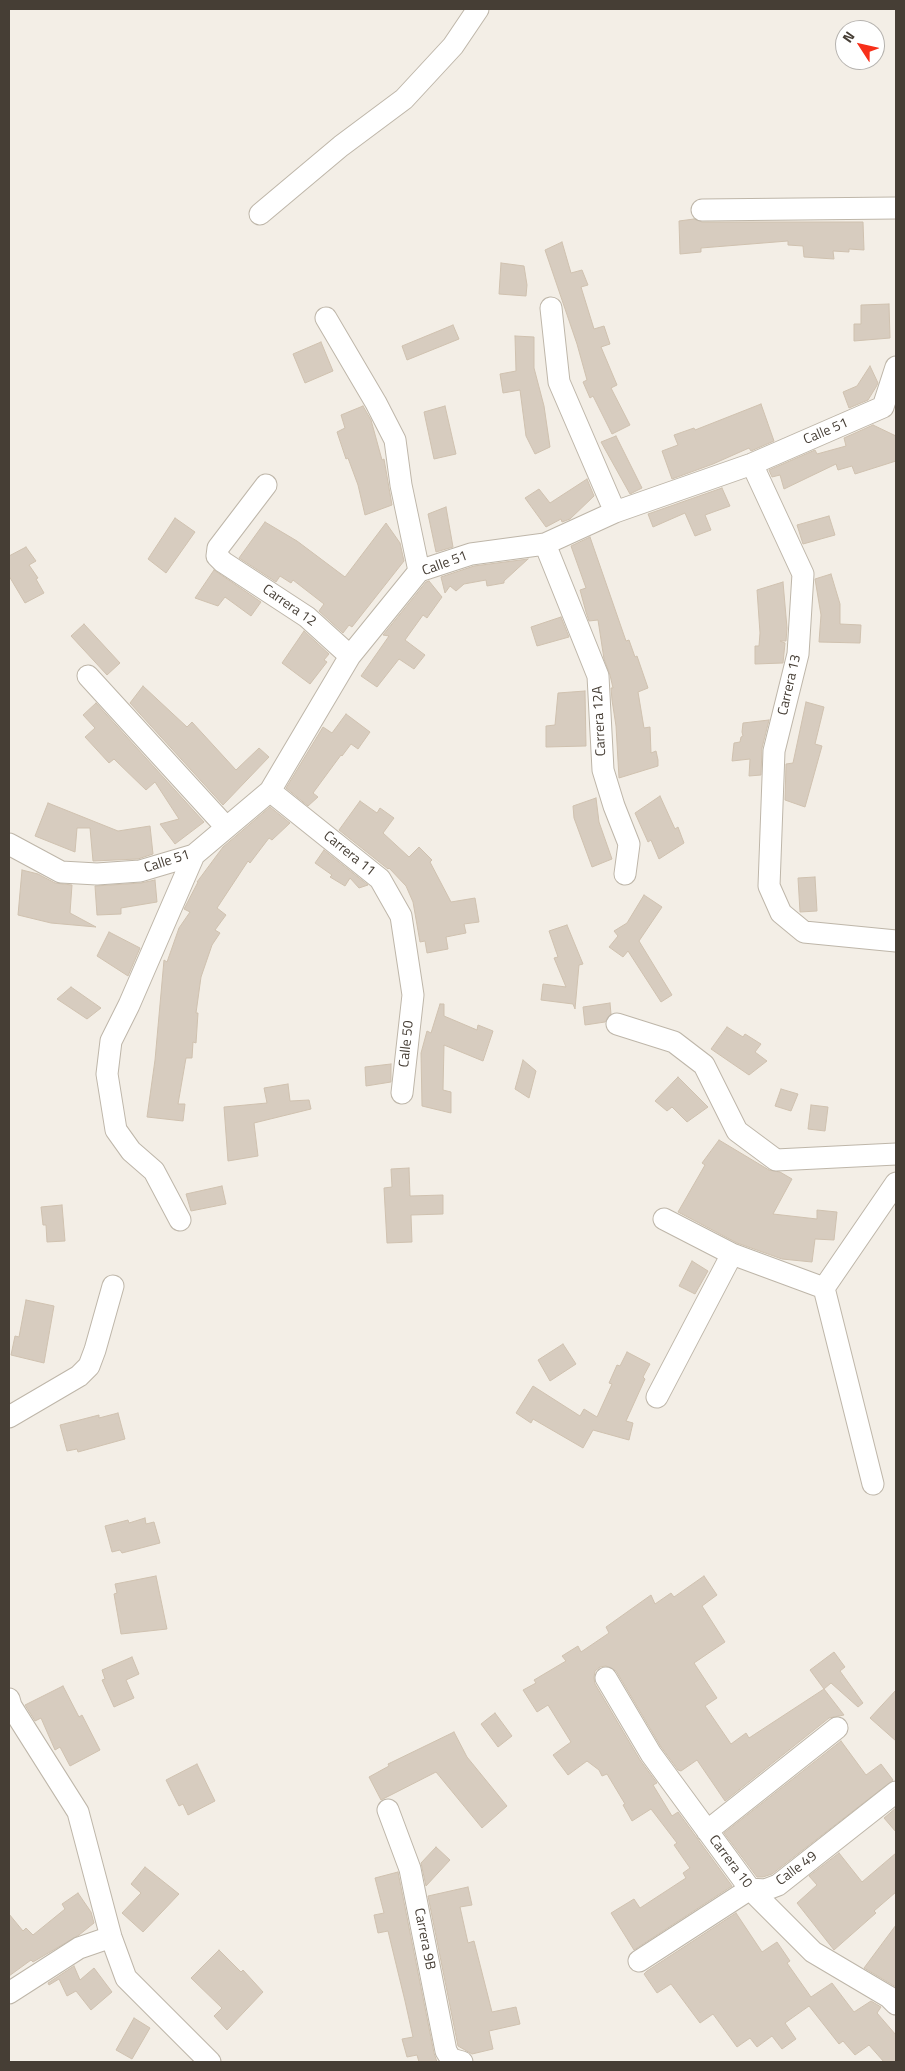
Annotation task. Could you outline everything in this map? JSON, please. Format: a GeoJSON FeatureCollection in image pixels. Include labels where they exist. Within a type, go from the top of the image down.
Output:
{"type":"FeatureCollection","features":[{"type":"Feature","properties":{"kind":"street"},"geometry":{"type":"LineString","coordinates":[[260,214],[341,146],[404,99],[453,46],[478,9]]}},
{"type":"Feature","properties":{"kind":"street"},"geometry":{"type":"LineString","coordinates":[[702,210],[896,209]]}},
{"type":"Feature","properties":{"kind":"street"},"geometry":{"type":"LineString","coordinates":[[551,308],[559,382],[614,512]]}},
{"type":"Feature","properties":{"kind":"street"},"geometry":{"type":"LineString","coordinates":[[326,318],[376,403],[394,440],[401,485],[419,571]]}},
{"type":"Feature","properties":{"kind":"street"},"geometry":{"type":"LineString","coordinates":[[890,410],[896,367]]}},
{"type":"Feature","properties":{"kind":"street","name":"Calle 51"},"geometry":{"type":"LineString","coordinates":[[9,844],[61,872],[97,874],[140,872],[194,855],[270,791],[350,656],[419,571],[471,554],[545,544],[614,512],[752,464],[890,410]]}},
{"type":"Feature","properties":{"kind":"street","name":"Carrera 13"},"geometry":{"type":"LineString","coordinates":[[752,464],[803,574],[798,654],[774,751],[769,886],[781,913],[804,932],[896,941]]}},
{"type":"Feature","properties":{"kind":"street","name":"Carrera 12"},"geometry":{"type":"LineString","coordinates":[[266,485],[218,548],[217,556],[307,617],[350,656]]}},
{"type":"Feature","properties":{"kind":"street","name":"Carrera 12A"},"geometry":{"type":"LineString","coordinates":[[545,544],[598,676],[603,770],[614,806],[629,844],[625,874]]}},
{"type":"Feature","properties":{"kind":"street"},"geometry":{"type":"LineString","coordinates":[[88,676],[226,827]]}},
{"type":"Feature","properties":{"kind":"street","name":"Carrera 11"},"geometry":{"type":"LineString","coordinates":[[270,791],[380,879],[401,916],[413,994]]}},
{"type":"Feature","properties":{"kind":"street"},"geometry":{"type":"LineString","coordinates":[[180,1220],[154,1171],[131,1151],[116,1130],[107,1074],[111,1041],[129,1005],[194,855]]}},
{"type":"Feature","properties":{"kind":"street","name":"Calle 50"},"geometry":{"type":"LineString","coordinates":[[402,1093],[413,994]]}},
{"type":"Feature","properties":{"kind":"street"},"geometry":{"type":"LineString","coordinates":[[617,1024],[674,1042],[704,1065],[737,1131],[776,1160],[896,1154]]}},
{"type":"Feature","properties":{"kind":"street"},"geometry":{"type":"LineString","coordinates":[[872,1484],[824,1288],[896,1183]]}},
{"type":"Feature","properties":{"kind":"street"},"geometry":{"type":"LineString","coordinates":[[664,1219],[732,1254],[824,1288]]}},
{"type":"Feature","properties":{"kind":"street"},"geometry":{"type":"LineString","coordinates":[[657,1398],[732,1254]]}},
{"type":"Feature","properties":{"kind":"street"},"geometry":{"type":"LineString","coordinates":[[9,1416],[79,1376],[89,1366],[113,1286]]}},
{"type":"Feature","properties":{"kind":"street","name":"Carrera 10"},"geometry":{"type":"LineString","coordinates":[[606,1678],[651,1754],[750,1889],[813,1952],[890,1997],[896,2004]]}},
{"type":"Feature","properties":{"kind":"street"},"geometry":{"type":"LineString","coordinates":[[10,1704],[78,1812],[111,1937],[126,1978],[210,2062]]}},
{"type":"Feature","properties":{"kind":"street"},"geometry":{"type":"LineString","coordinates":[[707,1831],[837,1728]]}},
{"type":"Feature","properties":{"kind":"street","name":"Calle 49"},"geometry":{"type":"LineString","coordinates":[[639,1961],[750,1889],[765,1890],[778,1885],[896,1792]]}},
{"type":"Feature","properties":{"kind":"street","name":"Carrera 9B"},"geometry":{"type":"LineString","coordinates":[[388,1810],[410,1870],[446,2051],[451,2058],[462,2062]]}},
{"type":"Feature","properties":{"kind":"street"},"geometry":{"type":"LineString","coordinates":[[9,1993],[79,1948],[111,1937]]}},
{"type":"Feature","properties":{"kind":"building"},"geometry":{"type":"Polygon","coordinates":[[[694,219],[702,222],[863,222],[864,250],[849,249],[849,252],[833,251],[834,259],[804,257],[803,246],[788,245],[788,241],[701,248],[701,252],[680,254],[679,221],[694,219]]]}},
{"type":"Feature","properties":{"kind":"building"},"geometry":{"type":"Polygon","coordinates":[[[562,242],[571,273],[582,270],[588,285],[581,287],[594,329],[604,326],[610,344],[601,347],[617,385],[611,388],[630,425],[612,434],[593,396],[590,398],[583,382],[587,380],[577,344],[545,250],[562,242]]]}},
{"type":"Feature","properties":{"kind":"building"},"geometry":{"type":"Polygon","coordinates":[[[501,263],[524,266],[527,285],[526,296],[499,294],[501,263]]]}},
{"type":"Feature","properties":{"kind":"building"},"geometry":{"type":"Polygon","coordinates":[[[889,304],[890,338],[854,341],[854,324],[861,324],[861,305],[889,304]]]}},
{"type":"Feature","properties":{"kind":"building"},"geometry":{"type":"Polygon","coordinates":[[[453,325],[459,339],[407,360],[402,346],[453,325]]]}},
{"type":"Feature","properties":{"kind":"building"},"geometry":{"type":"Polygon","coordinates":[[[515,336],[534,337],[534,368],[544,406],[550,447],[535,454],[526,436],[520,390],[503,393],[500,374],[516,371],[515,336]]]}},
{"type":"Feature","properties":{"kind":"building"},"geometry":{"type":"Polygon","coordinates":[[[321,342],[333,371],[305,383],[293,354],[321,342]]]}},
{"type":"Feature","properties":{"kind":"building"},"geometry":{"type":"Polygon","coordinates":[[[870,366],[878,383],[868,400],[849,408],[843,392],[857,386],[870,366]]]}},
{"type":"Feature","properties":{"kind":"building"},"geometry":{"type":"Polygon","coordinates":[[[761,404],[774,441],[751,451],[749,448],[672,479],[662,451],[678,445],[674,435],[694,428],[695,430],[761,404]]]}},
{"type":"Feature","properties":{"kind":"building"},"geometry":{"type":"Polygon","coordinates":[[[363,406],[371,420],[382,460],[384,459],[392,505],[365,515],[358,485],[348,458],[346,459],[337,432],[345,428],[341,415],[363,406]]]}},
{"type":"Feature","properties":{"kind":"building"},"geometry":{"type":"Polygon","coordinates":[[[445,406],[456,454],[434,459],[424,412],[445,406]]]}},
{"type":"Feature","properties":{"kind":"building"},"geometry":{"type":"Polygon","coordinates":[[[873,425],[896,436],[896,461],[855,474],[852,466],[838,470],[836,464],[784,489],[780,475],[772,477],[769,470],[815,450],[817,454],[846,446],[844,438],[873,425]]]}},
{"type":"Feature","properties":{"kind":"building"},"geometry":{"type":"Polygon","coordinates":[[[616,436],[642,488],[630,494],[601,442],[616,436]]]}},
{"type":"Feature","properties":{"kind":"building"},"geometry":{"type":"Polygon","coordinates":[[[587,479],[594,496],[570,519],[562,522],[561,519],[546,527],[525,498],[539,489],[550,503],[587,479]]]}},
{"type":"Feature","properties":{"kind":"building"},"geometry":{"type":"Polygon","coordinates":[[[722,488],[730,506],[705,515],[711,530],[695,536],[685,513],[653,527],[648,514],[722,488]]]}},
{"type":"Feature","properties":{"kind":"building"},"geometry":{"type":"Polygon","coordinates":[[[446,507],[453,547],[436,552],[428,514],[446,507]]]}},
{"type":"Feature","properties":{"kind":"building"},"geometry":{"type":"Polygon","coordinates":[[[829,516],[835,535],[803,544],[797,525],[829,516]]]}},
{"type":"Feature","properties":{"kind":"building"},"geometry":{"type":"Polygon","coordinates":[[[175,518],[195,532],[166,573],[148,559],[175,518]]]}},
{"type":"Feature","properties":{"kind":"building"},"geometry":{"type":"Polygon","coordinates":[[[265,522],[297,541],[345,577],[386,523],[400,543],[404,561],[352,627],[349,625],[343,633],[319,611],[324,604],[293,580],[291,583],[280,576],[276,582],[239,558],[265,522]]]}},
{"type":"Feature","properties":{"kind":"building"},"geometry":{"type":"Polygon","coordinates":[[[590,537],[626,641],[629,640],[635,657],[637,656],[648,688],[638,692],[644,728],[650,727],[651,753],[656,751],[658,760],[658,766],[619,778],[616,726],[611,688],[613,688],[604,659],[598,620],[589,621],[580,590],[586,588],[571,546],[590,537]]]}},
{"type":"Feature","properties":{"kind":"building"},"geometry":{"type":"Polygon","coordinates":[[[26,547],[36,561],[29,565],[38,578],[36,579],[44,593],[25,603],[9,576],[9,556],[26,547]]]}},
{"type":"Feature","properties":{"kind":"building"},"geometry":{"type":"Polygon","coordinates":[[[528,559],[504,583],[487,586],[486,580],[464,584],[456,591],[450,586],[445,593],[441,577],[474,566],[528,559]]]}},
{"type":"Feature","properties":{"kind":"building"},"geometry":{"type":"Polygon","coordinates":[[[214,570],[261,602],[251,616],[225,597],[218,606],[195,598],[214,570]]]}},
{"type":"Feature","properties":{"kind":"building"},"geometry":{"type":"Polygon","coordinates":[[[831,574],[840,604],[840,624],[861,625],[860,643],[819,642],[821,615],[815,579],[831,574]]]}},
{"type":"Feature","properties":{"kind":"building"},"geometry":{"type":"Polygon","coordinates":[[[429,581],[442,597],[427,618],[423,615],[405,640],[425,655],[414,669],[399,659],[377,687],[361,676],[389,636],[383,635],[426,582],[429,581]]]}},
{"type":"Feature","properties":{"kind":"building"},"geometry":{"type":"Polygon","coordinates":[[[783,582],[787,628],[786,641],[780,641],[785,643],[783,663],[755,664],[755,646],[759,646],[760,633],[757,590],[783,582]]]}},
{"type":"Feature","properties":{"kind":"building"},"geometry":{"type":"Polygon","coordinates":[[[561,617],[569,637],[537,646],[531,627],[561,617]]]}},
{"type":"Feature","properties":{"kind":"building"},"geometry":{"type":"Polygon","coordinates":[[[84,624],[120,663],[107,675],[71,636],[84,624]]]}},
{"type":"Feature","properties":{"kind":"building"},"geometry":{"type":"Polygon","coordinates":[[[304,631],[329,654],[324,660],[327,662],[310,684],[282,663],[304,631]]]}},
{"type":"Feature","properties":{"kind":"building"},"geometry":{"type":"Polygon","coordinates":[[[143,686],[187,727],[192,722],[236,770],[259,748],[269,757],[223,805],[130,703],[143,686]]]}},
{"type":"Feature","properties":{"kind":"building"},"geometry":{"type":"Polygon","coordinates":[[[585,691],[586,746],[546,747],[546,726],[555,725],[558,693],[585,691]]]}},
{"type":"Feature","properties":{"kind":"building"},"geometry":{"type":"Polygon","coordinates":[[[806,702],[824,707],[815,744],[822,746],[805,807],[785,800],[786,764],[793,763],[806,702]]]}},
{"type":"Feature","properties":{"kind":"building"},"geometry":{"type":"Polygon","coordinates":[[[96,703],[204,822],[175,844],[160,824],[179,819],[155,782],[146,790],[114,759],[109,763],[85,737],[95,728],[83,715],[96,703]]]}},
{"type":"Feature","properties":{"kind":"building"},"geometry":{"type":"Polygon","coordinates":[[[346,714],[370,732],[358,749],[351,744],[341,755],[313,793],[318,797],[308,806],[286,788],[323,727],[332,733],[346,714]]]}},
{"type":"Feature","properties":{"kind":"building"},"geometry":{"type":"Polygon","coordinates":[[[769,720],[762,748],[761,775],[749,776],[750,759],[732,761],[734,743],[740,742],[743,736],[743,723],[769,720]]]}},
{"type":"Feature","properties":{"kind":"building"},"geometry":{"type":"Polygon","coordinates":[[[660,796],[675,829],[678,827],[684,843],[659,859],[651,840],[648,842],[635,813],[660,796]]]}},
{"type":"Feature","properties":{"kind":"building"},"geometry":{"type":"Polygon","coordinates":[[[596,798],[599,822],[612,859],[592,867],[574,818],[573,806],[596,798]]]}},
{"type":"Feature","properties":{"kind":"building"},"geometry":{"type":"Polygon","coordinates":[[[360,801],[377,813],[380,808],[394,818],[383,833],[409,857],[419,847],[432,860],[430,862],[451,902],[475,898],[479,922],[464,924],[466,933],[446,937],[448,949],[427,953],[425,941],[420,942],[413,902],[406,886],[389,868],[339,830],[360,801]]]}},
{"type":"Feature","properties":{"kind":"building"},"geometry":{"type":"Polygon","coordinates":[[[48,803],[118,831],[150,826],[153,854],[138,859],[93,861],[90,828],[77,828],[75,852],[35,836],[48,803]]]}},
{"type":"Feature","properties":{"kind":"building"},"geometry":{"type":"Polygon","coordinates":[[[270,807],[290,823],[272,840],[269,838],[250,863],[248,861],[217,908],[226,915],[215,930],[220,933],[212,945],[201,977],[196,1013],[198,1013],[196,1043],[193,1042],[192,1058],[186,1058],[178,1104],[185,1104],[183,1121],[147,1117],[155,1060],[164,960],[167,962],[179,928],[190,912],[184,909],[197,882],[223,847],[270,807]]]}},
{"type":"Feature","properties":{"kind":"building"},"geometry":{"type":"Polygon","coordinates":[[[324,850],[368,885],[359,888],[350,878],[345,886],[330,877],[332,875],[315,863],[324,850]]]}},
{"type":"Feature","properties":{"kind":"building"},"geometry":{"type":"Polygon","coordinates":[[[22,870],[38,874],[55,883],[72,885],[70,913],[96,927],[51,923],[18,915],[22,870]]]}},
{"type":"Feature","properties":{"kind":"building"},"geometry":{"type":"Polygon","coordinates":[[[815,877],[817,911],[800,912],[798,878],[815,877]]]}},
{"type":"Feature","properties":{"kind":"building"},"geometry":{"type":"Polygon","coordinates":[[[155,880],[157,902],[121,908],[121,914],[97,915],[95,886],[141,883],[155,880]]]}},
{"type":"Feature","properties":{"kind":"building"},"geometry":{"type":"Polygon","coordinates":[[[644,895],[662,907],[639,941],[672,995],[661,1002],[628,951],[623,957],[609,947],[618,936],[614,931],[627,923],[644,895]]]}},
{"type":"Feature","properties":{"kind":"building"},"geometry":{"type":"Polygon","coordinates":[[[567,925],[583,964],[579,965],[575,1009],[573,1004],[541,1000],[543,984],[566,987],[554,958],[558,957],[549,931],[567,925]]]}},
{"type":"Feature","properties":{"kind":"building"},"geometry":{"type":"Polygon","coordinates":[[[109,932],[140,948],[128,976],[97,956],[109,932]]]}},
{"type":"Feature","properties":{"kind":"building"},"geometry":{"type":"Polygon","coordinates":[[[71,987],[101,1008],[87,1019],[57,999],[71,987]]]}},
{"type":"Feature","properties":{"kind":"building"},"geometry":{"type":"Polygon","coordinates":[[[610,1003],[611,1014],[605,1022],[585,1025],[583,1007],[610,1003]]]}},
{"type":"Feature","properties":{"kind":"building"},"geometry":{"type":"Polygon","coordinates":[[[440,1004],[444,1004],[444,1016],[477,1030],[478,1025],[493,1031],[483,1061],[444,1045],[443,1090],[451,1092],[451,1113],[422,1106],[421,1053],[427,1031],[431,1033],[440,1004]]]}},
{"type":"Feature","properties":{"kind":"building"},"geometry":{"type":"Polygon","coordinates":[[[727,1027],[743,1037],[745,1034],[761,1044],[755,1052],[767,1061],[749,1075],[711,1049],[727,1027]]]}},
{"type":"Feature","properties":{"kind":"building"},"geometry":{"type":"Polygon","coordinates":[[[523,1060],[536,1071],[529,1098],[515,1089],[523,1060]]]}},
{"type":"Feature","properties":{"kind":"building"},"geometry":{"type":"Polygon","coordinates":[[[391,1064],[391,1082],[366,1086],[365,1067],[391,1064]]]}},
{"type":"Feature","properties":{"kind":"building"},"geometry":{"type":"Polygon","coordinates":[[[678,1077],[708,1107],[687,1122],[672,1107],[667,1111],[655,1101],[678,1077]]]}},
{"type":"Feature","properties":{"kind":"building"},"geometry":{"type":"Polygon","coordinates":[[[288,1084],[290,1101],[309,1100],[311,1109],[254,1123],[258,1156],[228,1161],[224,1107],[267,1103],[264,1088],[288,1084]]]}},
{"type":"Feature","properties":{"kind":"building"},"geometry":{"type":"Polygon","coordinates":[[[781,1089],[798,1094],[791,1111],[775,1106],[781,1089]]]}},
{"type":"Feature","properties":{"kind":"building"},"geometry":{"type":"Polygon","coordinates":[[[811,1105],[828,1107],[825,1131],[808,1129],[811,1105]]]}},
{"type":"Feature","properties":{"kind":"building"},"geometry":{"type":"Polygon","coordinates":[[[719,1140],[769,1170],[780,1172],[792,1179],[773,1214],[817,1219],[817,1210],[837,1212],[834,1240],[815,1239],[812,1262],[782,1259],[737,1243],[678,1212],[705,1165],[702,1163],[719,1140]]]}},
{"type":"Feature","properties":{"kind":"building"},"geometry":{"type":"Polygon","coordinates":[[[409,1168],[410,1196],[443,1195],[443,1214],[411,1215],[412,1242],[387,1243],[384,1188],[392,1187],[391,1169],[409,1168]]]}},
{"type":"Feature","properties":{"kind":"building"},"geometry":{"type":"Polygon","coordinates":[[[222,1186],[226,1204],[191,1211],[186,1194],[222,1186]]]}},
{"type":"Feature","properties":{"kind":"building"},"geometry":{"type":"Polygon","coordinates":[[[62,1205],[65,1241],[47,1242],[46,1225],[43,1225],[41,1207],[62,1205]]]}},
{"type":"Feature","properties":{"kind":"building"},"geometry":{"type":"Polygon","coordinates":[[[692,1261],[708,1271],[695,1294],[679,1286],[692,1261]]]}},
{"type":"Feature","properties":{"kind":"building"},"geometry":{"type":"Polygon","coordinates":[[[26,1300],[54,1306],[44,1363],[11,1355],[15,1336],[19,1337],[26,1300]]]}},
{"type":"Feature","properties":{"kind":"building"},"geometry":{"type":"Polygon","coordinates":[[[563,1344],[576,1364],[550,1381],[538,1360],[563,1344]]]}},
{"type":"Feature","properties":{"kind":"building"},"geometry":{"type":"Polygon","coordinates":[[[627,1352],[650,1364],[626,1421],[633,1423],[629,1440],[593,1430],[583,1448],[533,1419],[531,1423],[516,1413],[533,1386],[580,1416],[584,1409],[597,1417],[612,1384],[609,1383],[617,1365],[620,1366],[627,1352]]]}},
{"type":"Feature","properties":{"kind":"building"},"geometry":{"type":"Polygon","coordinates":[[[118,1413],[125,1439],[78,1452],[77,1449],[67,1451],[60,1425],[99,1415],[99,1418],[118,1413]]]}},
{"type":"Feature","properties":{"kind":"building"},"geometry":{"type":"Polygon","coordinates":[[[145,1518],[146,1524],[154,1522],[160,1543],[122,1553],[120,1550],[112,1552],[105,1526],[128,1520],[129,1523],[145,1518]]]}},
{"type":"Feature","properties":{"kind":"building"},"geometry":{"type":"Polygon","coordinates":[[[156,1576],[167,1629],[121,1634],[114,1594],[117,1593],[115,1584],[156,1576]]]}},
{"type":"Feature","properties":{"kind":"building"},"geometry":{"type":"Polygon","coordinates":[[[704,1576],[717,1595],[702,1606],[725,1642],[694,1663],[717,1698],[705,1706],[731,1744],[746,1733],[749,1738],[824,1689],[844,1715],[829,1718],[725,1801],[697,1760],[681,1771],[678,1770],[661,1747],[616,1671],[606,1666],[600,1667],[595,1671],[595,1684],[640,1760],[657,1783],[653,1785],[672,1816],[678,1812],[732,1886],[634,1950],[611,1913],[634,1899],[640,1908],[686,1878],[683,1873],[690,1868],[674,1845],[677,1843],[651,1809],[632,1821],[623,1805],[625,1804],[607,1774],[602,1776],[599,1770],[587,1761],[568,1775],[553,1755],[571,1742],[548,1705],[537,1712],[523,1690],[536,1683],[534,1680],[566,1661],[562,1656],[578,1646],[581,1652],[609,1633],[606,1627],[651,1595],[655,1604],[671,1593],[674,1597],[704,1576]]]}},
{"type":"Feature","properties":{"kind":"building"},"geometry":{"type":"Polygon","coordinates":[[[834,1652],[845,1667],[840,1671],[863,1703],[858,1707],[831,1683],[824,1689],[810,1670],[834,1652]]]}},
{"type":"Feature","properties":{"kind":"building"},"geometry":{"type":"Polygon","coordinates":[[[132,1657],[139,1674],[126,1680],[134,1698],[114,1707],[102,1680],[105,1679],[102,1670],[132,1657]]]}},
{"type":"Feature","properties":{"kind":"building"},"geometry":{"type":"Polygon","coordinates":[[[63,1686],[79,1717],[82,1715],[100,1750],[70,1766],[60,1747],[55,1750],[41,1718],[35,1721],[25,1705],[63,1686]]]}},
{"type":"Feature","properties":{"kind":"building"},"geometry":{"type":"Polygon","coordinates":[[[896,1690],[896,1741],[870,1718],[896,1690]]]}},
{"type":"Feature","properties":{"kind":"building"},"geometry":{"type":"Polygon","coordinates":[[[495,1713],[512,1736],[498,1747],[481,1724],[495,1713]]]}},
{"type":"Feature","properties":{"kind":"building"},"geometry":{"type":"Polygon","coordinates":[[[454,1732],[467,1757],[507,1806],[482,1828],[436,1772],[381,1800],[369,1777],[389,1766],[388,1764],[454,1732]]]}},
{"type":"Feature","properties":{"kind":"building"},"geometry":{"type":"Polygon","coordinates":[[[841,1741],[866,1775],[881,1764],[893,1780],[772,1874],[757,1877],[724,1833],[841,1741]]]}},
{"type":"Feature","properties":{"kind":"building"},"geometry":{"type":"Polygon","coordinates":[[[197,1764],[215,1801],[188,1815],[183,1804],[179,1806],[166,1780],[197,1764]]]}},
{"type":"Feature","properties":{"kind":"building"},"geometry":{"type":"Polygon","coordinates":[[[896,1808],[896,1832],[884,1818],[896,1808]]]}},
{"type":"Feature","properties":{"kind":"building"},"geometry":{"type":"Polygon","coordinates":[[[436,1847],[450,1860],[426,1886],[421,1863],[436,1847]]]}},
{"type":"Feature","properties":{"kind":"building"},"geometry":{"type":"Polygon","coordinates":[[[839,1853],[862,1882],[896,1853],[896,1892],[874,1911],[876,1913],[834,1950],[797,1903],[817,1885],[809,1876],[839,1853]]]}},
{"type":"Feature","properties":{"kind":"building"},"geometry":{"type":"Polygon","coordinates":[[[145,1867],[179,1894],[143,1932],[122,1913],[141,1893],[131,1884],[145,1867]]]}},
{"type":"Feature","properties":{"kind":"building"},"geometry":{"type":"Polygon","coordinates":[[[398,1872],[437,2062],[419,2062],[417,2055],[407,2057],[402,2039],[413,2037],[405,2001],[388,1931],[378,1933],[374,1915],[384,1913],[375,1878],[398,1872]]]}},
{"type":"Feature","properties":{"kind":"building"},"geometry":{"type":"Polygon","coordinates":[[[468,1887],[472,1905],[460,1907],[468,1943],[474,1941],[492,2012],[516,2007],[520,2024],[489,2031],[493,2049],[472,2054],[458,2046],[428,1896],[468,1887]]]}},
{"type":"Feature","properties":{"kind":"building"},"geometry":{"type":"Polygon","coordinates":[[[78,1893],[91,1912],[94,1923],[79,1935],[33,1962],[31,1960],[9,1976],[9,1914],[23,1931],[26,1928],[33,1935],[65,1909],[62,1904],[78,1893]]]}},
{"type":"Feature","properties":{"kind":"building"},"geometry":{"type":"Polygon","coordinates":[[[736,1913],[762,1952],[777,1942],[790,1961],[787,1963],[811,1997],[832,1983],[854,2012],[871,2001],[881,2007],[877,2013],[896,2035],[896,2062],[884,2062],[869,2045],[855,2055],[843,2041],[839,2044],[809,2006],[785,2023],[796,2039],[782,2049],[772,2036],[757,2047],[750,2038],[737,2047],[713,2014],[700,2023],[671,1984],[657,1993],[644,1974],[736,1913]]]}},
{"type":"Feature","properties":{"kind":"building"},"geometry":{"type":"Polygon","coordinates":[[[896,1925],[896,1987],[864,1968],[896,1925]]]}},
{"type":"Feature","properties":{"kind":"building"},"geometry":{"type":"Polygon","coordinates":[[[219,1950],[241,1972],[243,1970],[263,1992],[227,2030],[214,2016],[222,2008],[191,1978],[219,1950]]]}},
{"type":"Feature","properties":{"kind":"building"},"geometry":{"type":"Polygon","coordinates":[[[74,1966],[80,1980],[94,1968],[112,1992],[91,2010],[76,1991],[67,1996],[59,1979],[49,1985],[48,1983],[74,1966]]]}},
{"type":"Feature","properties":{"kind":"building"},"geometry":{"type":"Polygon","coordinates":[[[134,2018],[150,2028],[132,2059],[116,2050],[134,2018]]]}}]}
